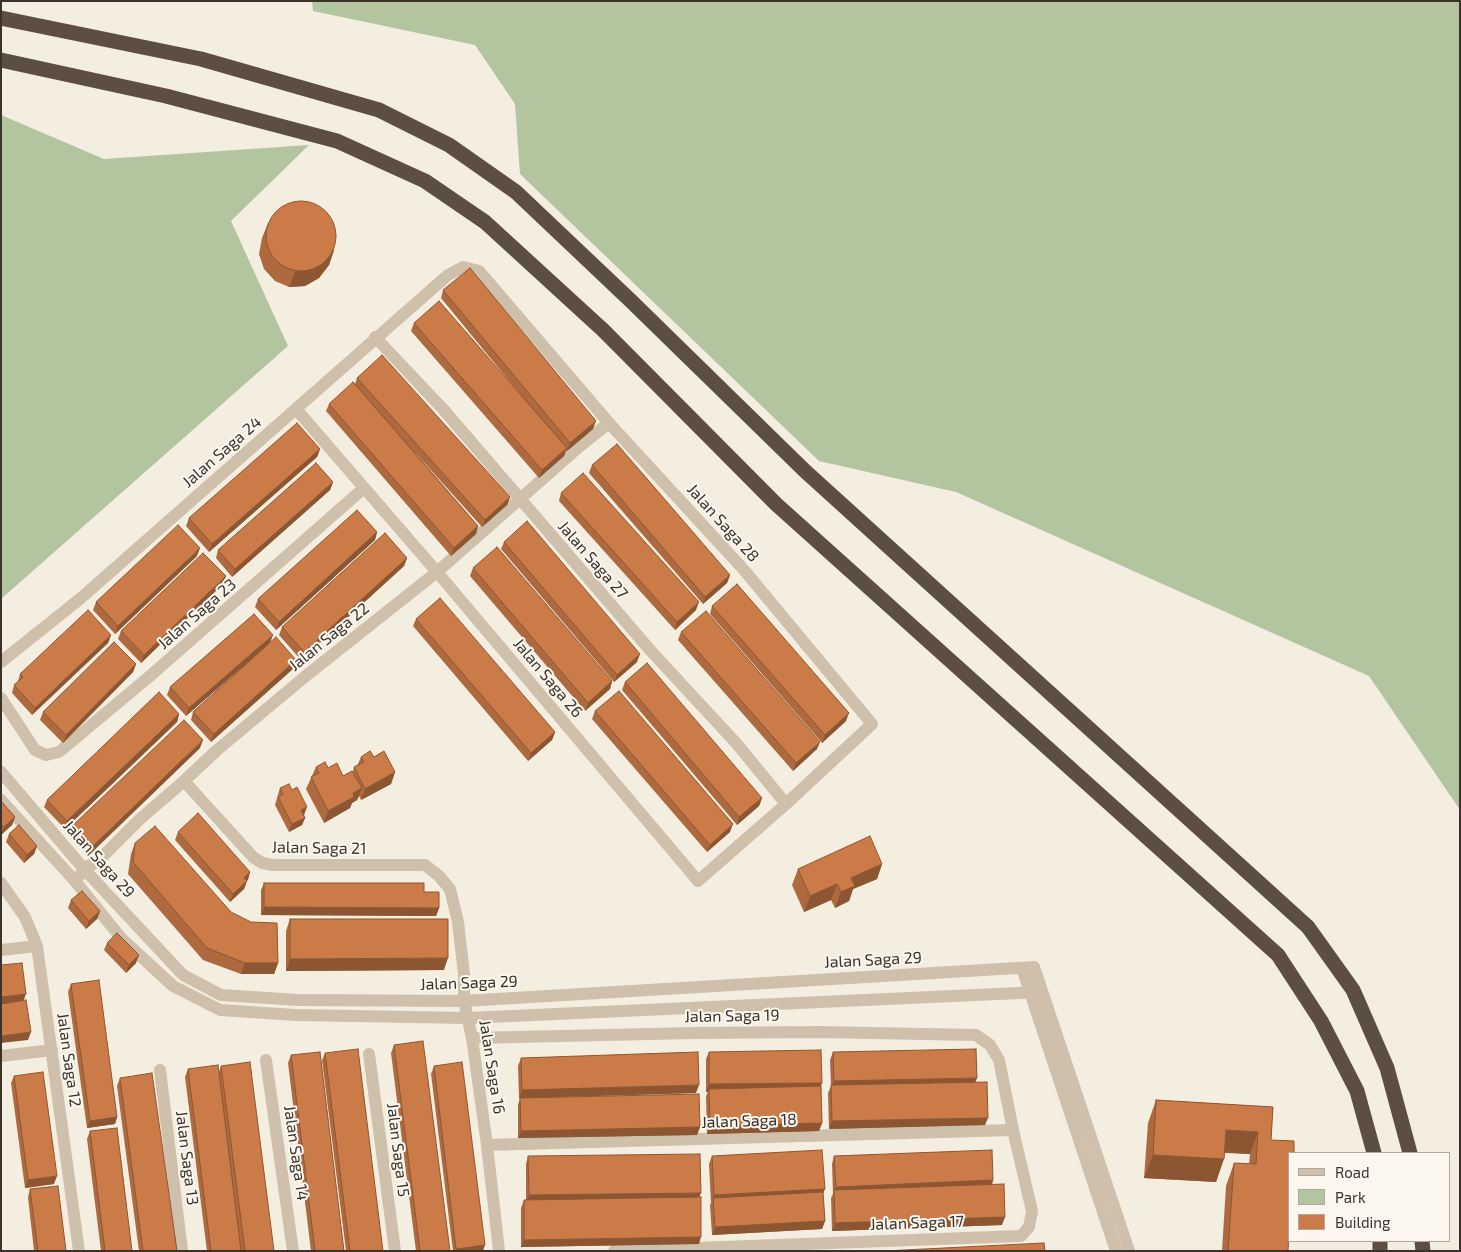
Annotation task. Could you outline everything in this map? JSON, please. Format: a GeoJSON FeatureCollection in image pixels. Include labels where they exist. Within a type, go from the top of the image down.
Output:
{"type":"FeatureCollection","features":[{"type":"Feature","properties":{"kind":"highway"},"geometry":{"type":"LineString","coordinates":[[1,18],[201,60],[379,110],[449,145],[516,192],[805,471],[1308,926],[1353,990],[1387,1068],[1410,1152]]}},
{"type":"Feature","properties":{"kind":"highway"},"geometry":{"type":"LineString","coordinates":[[1,60],[166,96],[337,141],[425,181],[485,222],[603,330],[776,504],[1278,955],[1321,1021],[1357,1091],[1374,1152]]}},
{"type":"Feature","properties":{"kind":"street","name":"Jalan Saga 24"},"geometry":{"type":"LineString","coordinates":[[1,662],[81,598],[375,337],[448,275],[463,267]]}},
{"type":"Feature","properties":{"kind":"street","name":"Jalan Saga 28"},"geometry":{"type":"LineString","coordinates":[[463,267],[480,271],[608,423],[744,570],[872,724],[786,804]]}},
{"type":"Feature","properties":{"kind":"street","name":"Jalan Saga 27"},"geometry":{"type":"LineString","coordinates":[[375,337],[443,409],[650,650],[737,744],[786,804]]}},
{"type":"Feature","properties":{"kind":"street","name":"Jalan Saga 26"},"geometry":{"type":"LineString","coordinates":[[296,409],[437,572],[698,881],[786,804]]}},
{"type":"Feature","properties":{"kind":"street","name":"Jalan Saga 22"},"geometry":{"type":"LineString","coordinates":[[75,881],[84,869],[99,860],[140,819],[216,751],[300,681],[437,572],[608,423]]}},
{"type":"Feature","properties":{"kind":"street","name":"Jalan Saga 23"},"geometry":{"type":"LineString","coordinates":[[1,698],[35,750],[46,755],[59,752],[150,676],[364,488]]}},
{"type":"Feature","properties":{"kind":"street","name":"Jalan Saga 29"},"geometry":{"type":"LineString","coordinates":[[1,772],[84,869],[183,975],[221,995],[298,1000],[464,1001],[1028,967],[1036,992],[468,1018],[296,1015],[220,1010],[173,986],[122,939],[75,881],[1,800]]}},
{"type":"Feature","properties":{"kind":"street","name":"Jalan Saga 21"},"geometry":{"type":"LineString","coordinates":[[184,781],[253,858],[262,864],[425,865],[440,876],[450,889]]}},
{"type":"Feature","properties":{"kind":"street","name":"Jalan Saga 12"},"geometry":{"type":"LineString","coordinates":[[1,884],[26,917],[37,946],[79,1251]]}},
{"type":"Feature","properties":{"kind":"street","name":"Jalan Saga 16"},"geometry":{"type":"LineString","coordinates":[[450,889],[458,922],[464,974],[464,1001],[472,1038],[487,1145],[499,1251]]}},
{"type":"Feature","properties":{"kind":"street"},"geometry":{"type":"LineString","coordinates":[[1,950],[37,946]]}},
{"type":"Feature","properties":{"kind":"street"},"geometry":{"type":"LineString","coordinates":[[1036,992],[1116,1251]]}},
{"type":"Feature","properties":{"kind":"street"},"geometry":{"type":"LineString","coordinates":[[1036,992],[1129,1251]]}},
{"type":"Feature","properties":{"kind":"street","name":"Jalan Saga 19"},"geometry":{"type":"LineString","coordinates":[[472,1038],[819,1032],[976,1035],[990,1045]]}},
{"type":"Feature","properties":{"kind":"street","name":"Jalan Saga 17"},"geometry":{"type":"LineString","coordinates":[[614,1251],[1021,1236],[1029,1226],[1032,1212],[1012,1130],[1000,1060],[990,1045]]}},
{"type":"Feature","properties":{"kind":"street"},"geometry":{"type":"LineString","coordinates":[[1,1056],[52,1050]]}},
{"type":"Feature","properties":{"kind":"street","name":"Jalan Saga 15"},"geometry":{"type":"LineString","coordinates":[[369,1054],[395,1251]]}},
{"type":"Feature","properties":{"kind":"street","name":"Jalan Saga 14"},"geometry":{"type":"LineString","coordinates":[[266,1060],[293,1251]]}},
{"type":"Feature","properties":{"kind":"street","name":"Jalan Saga 13"},"geometry":{"type":"LineString","coordinates":[[160,1070],[182,1251]]}},
{"type":"Feature","properties":{"kind":"street","name":"Jalan Saga 18"},"geometry":{"type":"LineString","coordinates":[[487,1145],[1012,1130]]}},
{"type":"Feature","properties":{"kind":"green space"},"geometry":{"type":"Polygon","coordinates":[[[312,1],[1460,1],[1460,810],[1369,676],[956,492],[819,461],[520,174],[515,104],[475,45],[313,11],[312,1]]]}},
{"type":"Feature","properties":{"kind":"green space"},"geometry":{"type":"Polygon","coordinates":[[[1,115],[104,159],[309,145],[231,221],[288,346],[1,599],[1,115]]]}},
{"type":"Feature","properties":{"kind":"building"},"geometry":{"type":"Polygon","coordinates":[[[294,201],[308,201],[321,206],[331,216],[336,229],[336,243],[331,256],[321,266],[308,271],[294,271],[281,266],[271,256],[266,243],[266,229],[271,216],[281,206],[294,201]]]}},
{"type":"Feature","properties":{"kind":"building"},"geometry":{"type":"Polygon","coordinates":[[[470,268],[596,421],[570,443],[443,290],[470,268]]]}},
{"type":"Feature","properties":{"kind":"building"},"geometry":{"type":"Polygon","coordinates":[[[439,301],[567,448],[542,470],[414,323],[439,301]]]}},
{"type":"Feature","properties":{"kind":"building"},"geometry":{"type":"Polygon","coordinates":[[[382,355],[510,497],[485,520],[357,378],[382,355]]]}},
{"type":"Feature","properties":{"kind":"building"},"geometry":{"type":"Polygon","coordinates":[[[353,382],[478,526],[454,548],[329,404],[353,382]]]}},
{"type":"Feature","properties":{"kind":"building"},"geometry":{"type":"Polygon","coordinates":[[[297,423],[320,449],[212,544],[189,518],[297,423]]]}},
{"type":"Feature","properties":{"kind":"building"},"geometry":{"type":"Polygon","coordinates":[[[617,444],[730,575],[705,597],[592,465],[617,444]]]}},
{"type":"Feature","properties":{"kind":"building"},"geometry":{"type":"Polygon","coordinates":[[[316,463],[333,482],[235,569],[218,550],[316,463]]]}},
{"type":"Feature","properties":{"kind":"building"},"geometry":{"type":"Polygon","coordinates":[[[583,473],[699,602],[677,622],[561,493],[583,473]]]}},
{"type":"Feature","properties":{"kind":"building"},"geometry":{"type":"Polygon","coordinates":[[[357,510],[377,532],[279,622],[258,599],[357,510]]]}},
{"type":"Feature","properties":{"kind":"building"},"geometry":{"type":"Polygon","coordinates":[[[527,521],[640,654],[617,675],[504,542],[527,521]]]}},
{"type":"Feature","properties":{"kind":"building"},"geometry":{"type":"Polygon","coordinates":[[[178,525],[200,548],[118,626],[96,602],[178,525]]]}},
{"type":"Feature","properties":{"kind":"building"},"geometry":{"type":"Polygon","coordinates":[[[385,533],[407,558],[304,652],[282,627],[385,533]]]}},
{"type":"Feature","properties":{"kind":"building"},"geometry":{"type":"Polygon","coordinates":[[[497,547],[612,681],[588,703],[473,568],[497,547]]]}},
{"type":"Feature","properties":{"kind":"building"},"geometry":{"type":"Polygon","coordinates":[[[203,553],[226,576],[144,655],[121,631],[203,553]]]}},
{"type":"Feature","properties":{"kind":"building"},"geometry":{"type":"Polygon","coordinates":[[[737,584],[849,713],[825,735],[712,606],[737,584]]]}},
{"type":"Feature","properties":{"kind":"building"},"geometry":{"type":"Polygon","coordinates":[[[440,598],[555,732],[531,753],[416,619],[440,598]]]}},
{"type":"Feature","properties":{"kind":"building"},"geometry":{"type":"Polygon","coordinates":[[[88,610],[111,635],[35,708],[14,685],[23,677],[20,674],[88,610]]]}},
{"type":"Feature","properties":{"kind":"building"},"geometry":{"type":"Polygon","coordinates":[[[706,611],[820,742],[796,763],[681,632],[706,611]]]}},
{"type":"Feature","properties":{"kind":"building"},"geometry":{"type":"Polygon","coordinates":[[[254,614],[273,635],[189,708],[170,687],[254,614]]]}},
{"type":"Feature","properties":{"kind":"building"},"geometry":{"type":"Polygon","coordinates":[[[276,637],[296,660],[214,734],[193,712],[276,637]]]}},
{"type":"Feature","properties":{"kind":"building"},"geometry":{"type":"Polygon","coordinates":[[[114,642],[136,664],[66,735],[43,712],[114,642]]]}},
{"type":"Feature","properties":{"kind":"building"},"geometry":{"type":"Polygon","coordinates":[[[647,663],[762,798],[739,817],[625,682],[647,663]]]}},
{"type":"Feature","properties":{"kind":"building"},"geometry":{"type":"Polygon","coordinates":[[[619,691],[733,824],[710,845],[595,711],[619,691]]]}},
{"type":"Feature","properties":{"kind":"building"},"geometry":{"type":"Polygon","coordinates":[[[159,692],[179,714],[67,821],[47,800],[159,692]]]}},
{"type":"Feature","properties":{"kind":"building"},"geometry":{"type":"Polygon","coordinates":[[[184,720],[203,740],[91,848],[71,827],[184,720]]]}},
{"type":"Feature","properties":{"kind":"building"},"geometry":{"type":"Polygon","coordinates":[[[370,751],[374,757],[384,751],[395,772],[365,789],[354,767],[364,762],[361,757],[370,751]]]}},
{"type":"Feature","properties":{"kind":"building"},"geometry":{"type":"Polygon","coordinates":[[[325,762],[328,768],[337,763],[343,776],[352,771],[362,788],[353,793],[354,797],[328,811],[311,777],[319,773],[316,767],[325,762]]]}},
{"type":"Feature","properties":{"kind":"building"},"geometry":{"type":"Polygon","coordinates":[[[289,784],[292,790],[297,787],[307,807],[301,810],[305,818],[292,824],[278,797],[283,794],[280,788],[289,784]]]}},
{"type":"Feature","properties":{"kind":"building"},"geometry":{"type":"Polygon","coordinates":[[[1,801],[15,817],[4,827],[1,824],[1,801]]]}},
{"type":"Feature","properties":{"kind":"building"},"geometry":{"type":"Polygon","coordinates":[[[198,813],[250,872],[244,878],[247,881],[233,894],[178,832],[198,813]]]}},
{"type":"Feature","properties":{"kind":"building"},"geometry":{"type":"Polygon","coordinates":[[[19,825],[37,846],[27,855],[9,834],[19,825]]]}},
{"type":"Feature","properties":{"kind":"building"},"geometry":{"type":"Polygon","coordinates":[[[155,826],[231,912],[251,922],[277,923],[278,963],[245,963],[207,948],[133,862],[135,843],[155,826]]]}},
{"type":"Feature","properties":{"kind":"building"},"geometry":{"type":"Polygon","coordinates":[[[870,836],[882,864],[851,878],[855,886],[841,892],[837,884],[810,896],[798,869],[870,836]]]}},
{"type":"Feature","properties":{"kind":"building"},"geometry":{"type":"Polygon","coordinates":[[[264,883],[424,883],[424,892],[439,892],[439,908],[264,907],[264,883]]]}},
{"type":"Feature","properties":{"kind":"building"},"geometry":{"type":"Polygon","coordinates":[[[82,891],[100,911],[89,921],[71,900],[82,891]]]}},
{"type":"Feature","properties":{"kind":"building"},"geometry":{"type":"Polygon","coordinates":[[[290,919],[448,919],[448,958],[290,959],[290,919]]]}},
{"type":"Feature","properties":{"kind":"building"},"geometry":{"type":"Polygon","coordinates":[[[117,933],[139,955],[129,965],[107,943],[117,933]]]}},
{"type":"Feature","properties":{"kind":"building"},"geometry":{"type":"Polygon","coordinates":[[[22,963],[26,994],[1,997],[1,965],[22,963]]]}},
{"type":"Feature","properties":{"kind":"building"},"geometry":{"type":"Polygon","coordinates":[[[99,980],[117,1117],[90,1121],[71,984],[99,980]]]}},
{"type":"Feature","properties":{"kind":"building"},"geometry":{"type":"Polygon","coordinates":[[[26,1000],[31,1032],[1,1036],[1,1004],[26,1000]]]}},
{"type":"Feature","properties":{"kind":"building"},"geometry":{"type":"Polygon","coordinates":[[[423,1041],[450,1251],[420,1251],[394,1045],[423,1041]]]}},
{"type":"Feature","properties":{"kind":"building"},"geometry":{"type":"Polygon","coordinates":[[[358,1049],[383,1251],[350,1251],[325,1053],[358,1049]]]}},
{"type":"Feature","properties":{"kind":"building"},"geometry":{"type":"Polygon","coordinates":[[[976,1049],[977,1078],[834,1081],[833,1052],[976,1049]]]}},
{"type":"Feature","properties":{"kind":"building"},"geometry":{"type":"Polygon","coordinates":[[[821,1050],[822,1083],[709,1084],[709,1052],[821,1050]]]}},
{"type":"Feature","properties":{"kind":"building"},"geometry":{"type":"Polygon","coordinates":[[[320,1052],[344,1251],[315,1251],[291,1055],[320,1052]]]}},
{"type":"Feature","properties":{"kind":"building"},"geometry":{"type":"Polygon","coordinates":[[[698,1052],[699,1085],[522,1090],[521,1058],[698,1052]]]}},
{"type":"Feature","properties":{"kind":"building"},"geometry":{"type":"Polygon","coordinates":[[[250,1062],[274,1251],[245,1251],[221,1066],[250,1062]]]}},
{"type":"Feature","properties":{"kind":"building"},"geometry":{"type":"Polygon","coordinates":[[[462,1062],[485,1245],[456,1249],[434,1066],[462,1062]]]}},
{"type":"Feature","properties":{"kind":"building"},"geometry":{"type":"Polygon","coordinates":[[[218,1065],[241,1251],[211,1251],[188,1069],[218,1065]]]}},
{"type":"Feature","properties":{"kind":"building"},"geometry":{"type":"Polygon","coordinates":[[[43,1072],[57,1176],[28,1180],[14,1076],[43,1072]]]}},
{"type":"Feature","properties":{"kind":"building"},"geometry":{"type":"Polygon","coordinates":[[[152,1073],[177,1251],[143,1251],[120,1078],[152,1073]]]}},
{"type":"Feature","properties":{"kind":"building"},"geometry":{"type":"Polygon","coordinates":[[[987,1082],[988,1118],[832,1121],[831,1085],[987,1082]]]}},
{"type":"Feature","properties":{"kind":"building"},"geometry":{"type":"Polygon","coordinates":[[[821,1086],[822,1123],[710,1126],[709,1089],[821,1086]]]}},
{"type":"Feature","properties":{"kind":"building"},"geometry":{"type":"Polygon","coordinates":[[[699,1094],[700,1127],[521,1131],[520,1098],[699,1094]]]}},
{"type":"Feature","properties":{"kind":"building"},"geometry":{"type":"Polygon","coordinates":[[[1156,1100],[1273,1107],[1271,1140],[1294,1141],[1294,1152],[1288,1152],[1288,1251],[1228,1251],[1234,1163],[1256,1164],[1258,1132],[1226,1130],[1224,1159],[1153,1155],[1156,1100]]]}},
{"type":"Feature","properties":{"kind":"building"},"geometry":{"type":"Polygon","coordinates":[[[117,1128],[132,1251],[105,1251],[90,1131],[117,1128]]]}},
{"type":"Feature","properties":{"kind":"building"},"geometry":{"type":"Polygon","coordinates":[[[822,1150],[825,1189],[714,1195],[712,1156],[822,1150]]]}},
{"type":"Feature","properties":{"kind":"building"},"geometry":{"type":"Polygon","coordinates":[[[992,1150],[993,1180],[836,1187],[834,1156],[992,1150]]]}},
{"type":"Feature","properties":{"kind":"building"},"geometry":{"type":"Polygon","coordinates":[[[700,1154],[701,1193],[529,1195],[528,1156],[700,1154]]]}},
{"type":"Feature","properties":{"kind":"building"},"geometry":{"type":"Polygon","coordinates":[[[1004,1184],[1005,1217],[835,1223],[834,1190],[1004,1184]]]}},
{"type":"Feature","properties":{"kind":"building"},"geometry":{"type":"Polygon","coordinates":[[[58,1186],[66,1251],[38,1251],[30,1189],[58,1186]]]}},
{"type":"Feature","properties":{"kind":"building"},"geometry":{"type":"Polygon","coordinates":[[[823,1192],[825,1221],[715,1227],[713,1198],[823,1192]]]}},
{"type":"Feature","properties":{"kind":"building"},"geometry":{"type":"Polygon","coordinates":[[[701,1197],[701,1237],[524,1240],[524,1200],[701,1197]]]}},
{"type":"Feature","properties":{"kind":"building"},"geometry":{"type":"Polygon","coordinates":[[[1044,1243],[1045,1251],[884,1251],[1044,1243]]]}}]}
